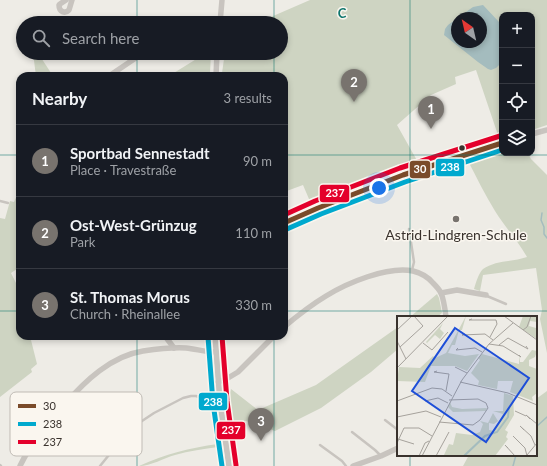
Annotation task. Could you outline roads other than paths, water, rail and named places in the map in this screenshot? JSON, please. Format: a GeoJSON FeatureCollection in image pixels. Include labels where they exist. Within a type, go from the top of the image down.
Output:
{"type":"FeatureCollection","features":[{"type":"Feature","properties":{"kind":"street"},"geometry":{"type":"LineString","coordinates":[[66,0],[59,6],[64,12],[70,10],[72,0]]}},
{"type":"Feature","properties":{"kind":"street"},"geometry":{"type":"LineString","coordinates":[[221,16],[222,0]]}},
{"type":"Feature","properties":{"kind":"street"},"geometry":{"type":"LineString","coordinates":[[115,72],[133,60]]}},
{"type":"Feature","properties":{"kind":"street"},"geometry":{"type":"LineString","coordinates":[[216,72],[217,60]]}},
{"type":"Feature","properties":{"kind":"street"},"geometry":{"type":"LineString","coordinates":[[535,133],[547,130]]}},
{"type":"Feature","properties":{"kind":"street"},"geometry":{"type":"LineString","coordinates":[[288,221],[325,205],[403,175],[499,143]]}},
{"type":"Feature","properties":{"kind":"street"},"geometry":{"type":"LineString","coordinates":[[288,325],[325,296],[344,286],[360,279],[400,270],[412,271],[425,275],[433,283],[441,293],[446,316]]}},
{"type":"Feature","properties":{"kind":"street"},"geometry":{"type":"LineString","coordinates":[[441,293],[457,290],[486,296]]}},
{"type":"Feature","properties":{"kind":"street"},"geometry":{"type":"LineString","coordinates":[[168,340],[174,348]]}},
{"type":"Feature","properties":{"kind":"street"},"geometry":{"type":"LineString","coordinates":[[215,340],[220,402],[229,466]]}},
{"type":"Feature","properties":{"kind":"street"},"geometry":{"type":"LineString","coordinates":[[218,382],[238,372],[270,340]]}},
{"type":"Feature","properties":{"kind":"street"},"geometry":{"type":"LineString","coordinates":[[76,392],[99,372],[126,355],[138,352],[174,348],[188,348],[216,352]]}},
{"type":"Feature","properties":{"kind":"street"},"geometry":{"type":"LineString","coordinates":[[353,466],[397,448]]}},
{"type":"Feature","properties":{"kind":"street"},"geometry":{"type":"LineString","coordinates":[[20,466],[25,456]]}},
{"type":"Feature","properties":{"kind":"lane"},"geometry":{"type":"LineString","coordinates":[[0,201],[8,203]]}},
{"type":"Feature","properties":{"kind":"lane"},"geometry":{"type":"LineString","coordinates":[[409,229],[414,262],[412,271]]}},
{"type":"Feature","properties":{"kind":"lane"},"geometry":{"type":"LineString","coordinates":[[486,296],[506,304]]}},
{"type":"Feature","properties":{"kind":"lane"},"geometry":{"type":"LineString","coordinates":[[142,421],[159,410],[183,398],[191,396],[220,402]]}},
{"type":"Feature","properties":{"kind":"lane"},"geometry":{"type":"LineString","coordinates":[[385,420],[397,429]]}},
{"type":"Feature","properties":{"kind":"lane"},"geometry":{"type":"LineString","coordinates":[[352,432],[381,456]]}},
{"type":"Feature","properties":{"kind":"lane"},"geometry":{"type":"LineString","coordinates":[[320,445],[342,461],[346,466]]}},
{"type":"Feature","properties":{"kind":"lane"},"geometry":{"type":"LineString","coordinates":[[100,466],[108,456]]}},
{"type":"Feature","properties":{"kind":"water"},"geometry":{"type":"Polygon","coordinates":[[[483,5],[499,22],[499,65],[496,68],[491,70],[488,69],[460,48],[487,48],[487,12],[466,12],[473,7],[483,5]]]}},
{"type":"Feature","properties":{"kind":"water"},"geometry":{"type":"Polygon","coordinates":[[[451,23],[451,41],[444,35],[445,29],[451,23]]]}},
{"type":"Feature","properties":{"kind":"waterway"},"geometry":{"type":"LineString","coordinates":[[542,213],[541,220],[544,227],[544,234],[547,238]]}},
{"type":"Feature","properties":{"kind":"waterway"},"geometry":{"type":"LineString","coordinates":[[537,426],[547,417]]}},
{"type":"Feature","properties":{"kind":"waterway"},"geometry":{"type":"LineString","coordinates":[[513,466],[516,456]]}},
{"type":"Feature","properties":{"kind":"place","name":"Ost-West-Grünzug"},"geometry":{"type":"Point","coordinates":[354,102]}},
{"type":"Feature","properties":{"kind":"place","name":"Sportbad Sennestadt"},"geometry":{"type":"Point","coordinates":[431,129]}},
{"type":"Feature","properties":{"kind":"place","name":"Astrid-Lindgren-Schule"},"geometry":{"type":"Point","coordinates":[456,219]}},
{"type":"Feature","properties":{"kind":"place","name":"St. Thomas Morus"},"geometry":{"type":"Point","coordinates":[261,441]}}]}
